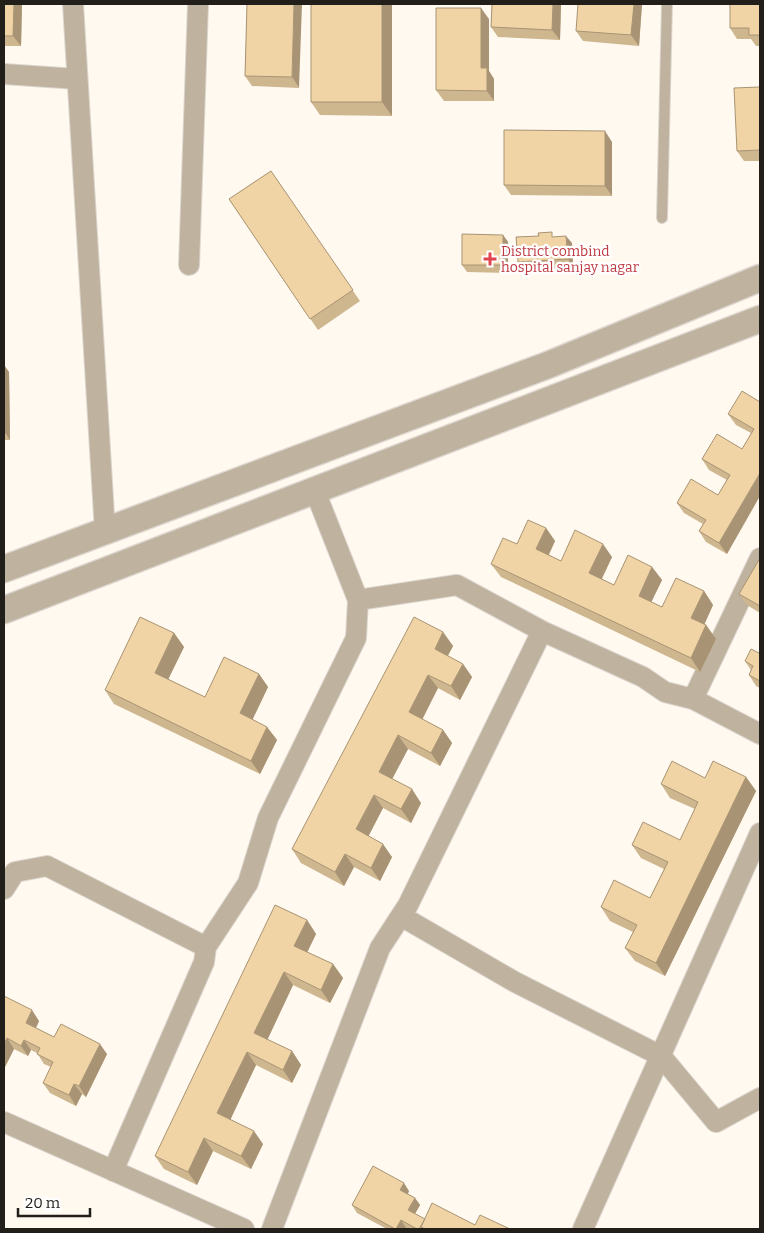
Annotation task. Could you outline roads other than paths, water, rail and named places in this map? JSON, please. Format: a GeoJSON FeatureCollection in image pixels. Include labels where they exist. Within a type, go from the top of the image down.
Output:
{"type":"FeatureCollection","features":[{"type":"Feature","properties":{"kind":"street"},"geometry":{"type":"LineString","coordinates":[[73,4],[105,532]]}},
{"type":"Feature","properties":{"kind":"street"},"geometry":{"type":"LineString","coordinates":[[188,265],[198,4]]}},
{"type":"Feature","properties":{"kind":"street"},"geometry":{"type":"LineString","coordinates":[[4,74],[77,80]]}},
{"type":"Feature","properties":{"kind":"street"},"geometry":{"type":"LineString","coordinates":[[4,569],[548,365],[760,278]]}},
{"type":"Feature","properties":{"kind":"street"},"geometry":{"type":"LineString","coordinates":[[4,610],[760,319]]}},
{"type":"Feature","properties":{"kind":"street"},"geometry":{"type":"LineString","coordinates":[[113,1171],[204,962],[206,947],[248,883],[268,818],[356,638],[358,600],[315,490]]}},
{"type":"Feature","properties":{"kind":"street"},"geometry":{"type":"LineString","coordinates":[[692,699],[760,558]]}},
{"type":"Feature","properties":{"kind":"street"},"geometry":{"type":"LineString","coordinates":[[358,600],[456,586],[542,631],[643,676],[665,692],[692,699],[760,734]]}},
{"type":"Feature","properties":{"kind":"street"},"geometry":{"type":"LineString","coordinates":[[272,1229],[380,948],[408,905],[542,631]]}},
{"type":"Feature","properties":{"kind":"street"},"geometry":{"type":"LineString","coordinates":[[583,1229],[760,833]]}},
{"type":"Feature","properties":{"kind":"street"},"geometry":{"type":"LineString","coordinates":[[4,889],[15,872],[47,866],[206,947]]}},
{"type":"Feature","properties":{"kind":"street"},"geometry":{"type":"LineString","coordinates":[[401,916],[515,982],[661,1056],[716,1122],[760,1098]]}},
{"type":"Feature","properties":{"kind":"street"},"geometry":{"type":"LineString","coordinates":[[4,1122],[244,1229]]}},
{"type":"Feature","properties":{"kind":"lane"},"geometry":{"type":"LineString","coordinates":[[662,218],[667,4]]}},
{"type":"Feature","properties":{"kind":"place","name":"District combind hospital sanjay nagar"},"geometry":{"type":"Point","coordinates":[490,259]}}]}
